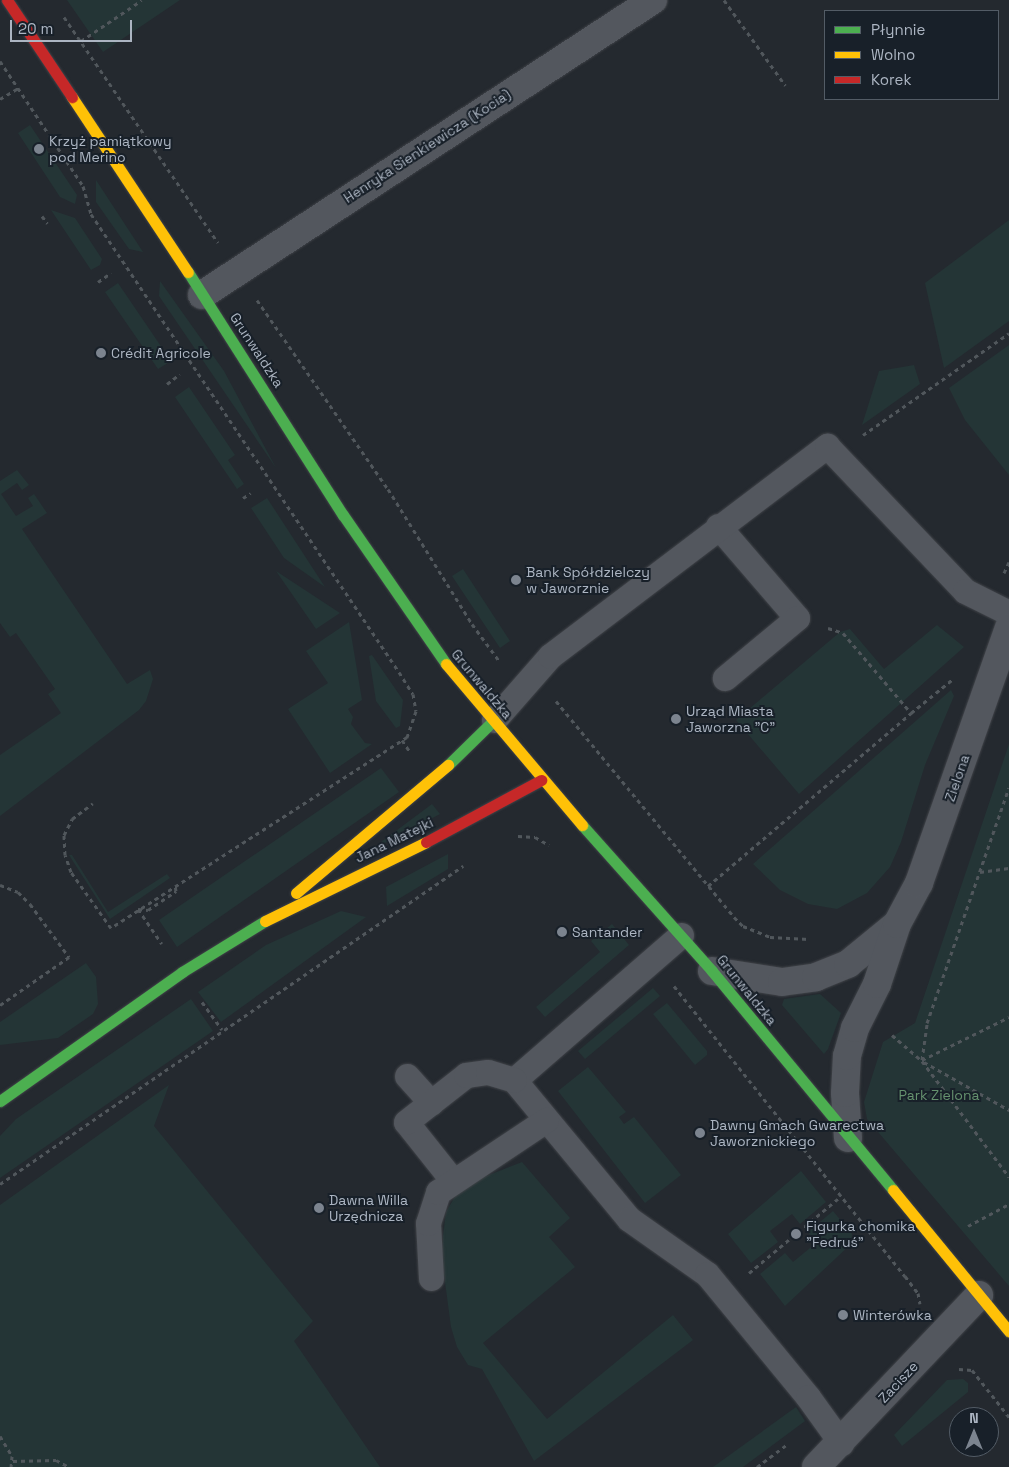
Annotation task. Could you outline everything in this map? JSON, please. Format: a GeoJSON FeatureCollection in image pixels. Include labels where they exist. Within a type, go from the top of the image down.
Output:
{"type":"FeatureCollection","features":[{"type":"Feature","properties":{"kind":"street","name":"Grunwaldzka"},"geometry":{"type":"LineString","coordinates":[[7,0],[246,359],[343,515],[433,648],[494,720],[541,780],[712,971],[1009,1332]]}},
{"type":"Feature","properties":{"kind":"street","name":"Henryka Sienkiewicza (Kocia)"},"geometry":{"type":"LineString","coordinates":[[202,295],[653,0]]}},
{"type":"Feature","properties":{"kind":"street","name":"Zielona"},"geometry":{"type":"LineString","coordinates":[[848,1138],[845,1093],[847,1056],[897,924],[920,883],[1009,627]]}},
{"type":"Feature","properties":{"kind":"street","name":"Jana Matejki"},"geometry":{"type":"LineString","coordinates":[[258,924],[431,782],[494,720]]}},
{"type":"Feature","properties":{"kind":"street","name":"Jana Matejki"},"geometry":{"type":"LineString","coordinates":[[0,1101],[182,972],[258,924],[459,826],[541,780]]}},
{"type":"Feature","properties":{"kind":"street","name":"Zielona"},"geometry":{"type":"LineString","coordinates":[[712,971],[782,982],[826,973],[848,964],[897,924]]}},
{"type":"Feature","properties":{"kind":"street","name":"Zacisze"},"geometry":{"type":"LineString","coordinates":[[816,1467],[841,1444],[979,1295]]}},
{"type":"Feature","properties":{"kind":"lane"},"geometry":{"type":"LineString","coordinates":[[494,720],[524,683],[550,656],[718,526],[827,446],[965,591],[1009,613]]}},
{"type":"Feature","properties":{"kind":"lane"},"geometry":{"type":"LineString","coordinates":[[718,526],[797,618],[725,678]]}},
{"type":"Feature","properties":{"kind":"lane"},"geometry":{"type":"LineString","coordinates":[[514,1080],[681,935]]}},
{"type":"Feature","properties":{"kind":"lane"},"geometry":{"type":"LineString","coordinates":[[452,1181],[406,1122],[466,1075],[488,1072],[514,1080],[629,1219],[707,1274],[808,1397],[841,1444]]}},
{"type":"Feature","properties":{"kind":"lane"},"geometry":{"type":"LineString","coordinates":[[407,1076],[431,1103]]}},
{"type":"Feature","properties":{"kind":"lane"},"geometry":{"type":"LineString","coordinates":[[431,1278],[428,1223],[438,1192],[546,1120]]}},
{"type":"Feature","properties":{"kind":"path"},"geometry":{"type":"LineString","coordinates":[[81,41],[142,0]]}},
{"type":"Feature","properties":{"kind":"path"},"geometry":{"type":"LineString","coordinates":[[724,0],[785,85]]}},
{"type":"Feature","properties":{"kind":"path"},"geometry":{"type":"LineString","coordinates":[[58,8],[388,489],[472,624],[506,669],[524,683],[545,687],[734,917],[755,932],[770,937],[810,939],[815,960],[826,973]]}},
{"type":"Feature","properties":{"kind":"path"},"geometry":{"type":"LineString","coordinates":[[0,61],[83,186],[91,214],[134,281],[413,694],[416,711],[407,737],[111,928],[71,872],[65,855],[64,836],[72,819],[92,803]]}},
{"type":"Feature","properties":{"kind":"path"},"geometry":{"type":"LineString","coordinates":[[0,99],[18,88]]}},
{"type":"Feature","properties":{"kind":"path"},"geometry":{"type":"LineString","coordinates":[[42,216],[46,223]]}},
{"type":"Feature","properties":{"kind":"path"},"geometry":{"type":"LineString","coordinates":[[98,282],[111,273]]}},
{"type":"Feature","properties":{"kind":"path"},"geometry":{"type":"LineString","coordinates":[[827,446],[861,436],[1009,334]]}},
{"type":"Feature","properties":{"kind":"path"},"geometry":{"type":"LineString","coordinates":[[166,384],[180,374]]}},
{"type":"Feature","properties":{"kind":"path"},"geometry":{"type":"LineString","coordinates":[[243,498],[251,493]]}},
{"type":"Feature","properties":{"kind":"path"},"geometry":{"type":"LineString","coordinates":[[797,618],[843,634],[911,713]]}},
{"type":"Feature","properties":{"kind":"path"},"geometry":{"type":"LineString","coordinates":[[708,886],[959,674]]}},
{"type":"Feature","properties":{"kind":"path"},"geometry":{"type":"LineString","coordinates":[[1009,788],[927,1023],[922,1061],[1009,1177]]}},
{"type":"Feature","properties":{"kind":"path"},"geometry":{"type":"LineString","coordinates":[[509,837],[535,837],[555,848]]}},
{"type":"Feature","properties":{"kind":"path"},"geometry":{"type":"LineString","coordinates":[[0,1184],[470,860]]}},
{"type":"Feature","properties":{"kind":"path"},"geometry":{"type":"LineString","coordinates":[[980,872],[1009,868]]}},
{"type":"Feature","properties":{"kind":"path"},"geometry":{"type":"LineString","coordinates":[[0,885],[18,892],[30,904],[69,957],[0,1005]]}},
{"type":"Feature","properties":{"kind":"path"},"geometry":{"type":"LineString","coordinates":[[138,909],[167,952]]}},
{"type":"Feature","properties":{"kind":"path"},"geometry":{"type":"LineString","coordinates":[[198,996],[222,1030]]}},
{"type":"Feature","properties":{"kind":"path"},"geometry":{"type":"LineString","coordinates":[[922,1061],[1009,1017]]}},
{"type":"Feature","properties":{"kind":"path"},"geometry":{"type":"LineString","coordinates":[[892,1036],[922,1061],[1009,1110]]}},
{"type":"Feature","properties":{"kind":"path"},"geometry":{"type":"LineString","coordinates":[[762,1099],[918,1293],[920,1309],[910,1325],[951,1368],[972,1370],[1009,1417]]}},
{"type":"Feature","properties":{"kind":"path"},"geometry":{"type":"LineString","coordinates":[[755,1268],[841,1196]]}},
{"type":"Feature","properties":{"kind":"path"},"geometry":{"type":"LineString","coordinates":[[0,1436],[13,1460],[11,1467]]}},
{"type":"Feature","properties":{"kind":"path"},"geometry":{"type":"LineString","coordinates":[[13,1460],[56,1460],[69,1467]]}},
{"type":"Feature","properties":{"kind":"path"},"geometry":{"type":"LineString","coordinates":[[757,1467],[762,1463]]}},
{"type":"Feature","properties":{"kind":"green space"},"geometry":{"type":"Polygon","coordinates":[[[67,0],[180,0],[103,52],[67,0]]]}},
{"type":"Feature","properties":{"kind":"green space"},"geometry":{"type":"Polygon","coordinates":[[[30,125],[77,195],[75,204],[60,197],[18,133],[30,125]]]}},
{"type":"Feature","properties":{"kind":"green space"},"geometry":{"type":"Polygon","coordinates":[[[96,180],[143,252],[129,249],[96,202],[96,180]]]}},
{"type":"Feature","properties":{"kind":"green space"},"geometry":{"type":"Polygon","coordinates":[[[51,210],[75,218],[102,259],[100,265],[91,270],[51,210]]]}},
{"type":"Feature","properties":{"kind":"green space"},"geometry":{"type":"Polygon","coordinates":[[[1009,220],[1009,321],[944,368],[925,283],[1009,220]]]}},
{"type":"Feature","properties":{"kind":"green space"},"geometry":{"type":"Polygon","coordinates":[[[160,281],[224,371],[276,468],[159,296],[160,281]]]}},
{"type":"Feature","properties":{"kind":"green space"},"geometry":{"type":"Polygon","coordinates":[[[118,283],[171,361],[158,369],[105,292],[118,283]]]}},
{"type":"Feature","properties":{"kind":"green space"},"geometry":{"type":"Polygon","coordinates":[[[1009,345],[1009,475],[965,420],[949,388],[1009,345]]]}},
{"type":"Feature","properties":{"kind":"green space"},"geometry":{"type":"Polygon","coordinates":[[[914,365],[920,384],[862,425],[879,371],[914,365]]]}},
{"type":"Feature","properties":{"kind":"green space"},"geometry":{"type":"Polygon","coordinates":[[[189,387],[235,455],[228,460],[244,484],[237,489],[175,397],[189,387]]]}},
{"type":"Feature","properties":{"kind":"green space"},"geometry":{"type":"Polygon","coordinates":[[[17,470],[29,485],[22,490],[17,483],[1,494],[16,516],[33,506],[28,498],[34,494],[47,513],[22,529],[127,684],[150,670],[153,679],[146,701],[139,710],[0,816],[0,755],[61,713],[48,694],[55,689],[16,633],[10,637],[0,623],[0,481],[17,470]]]}},
{"type":"Feature","properties":{"kind":"green space"},"geometry":{"type":"Polygon","coordinates":[[[267,498],[325,587],[284,558],[251,508],[267,498]]]}},
{"type":"Feature","properties":{"kind":"green space"},"geometry":{"type":"Polygon","coordinates":[[[463,569],[510,641],[500,648],[452,576],[463,569]]]}},
{"type":"Feature","properties":{"kind":"green space"},"geometry":{"type":"Polygon","coordinates":[[[276,571],[340,613],[316,629],[276,571]]]}},
{"type":"Feature","properties":{"kind":"green space"},"geometry":{"type":"Polygon","coordinates":[[[349,622],[362,700],[348,709],[353,717],[351,724],[365,743],[372,744],[330,773],[288,709],[328,683],[306,651],[349,622]]]}},
{"type":"Feature","properties":{"kind":"green space"},"geometry":{"type":"Polygon","coordinates":[[[937,625],[964,647],[799,794],[736,720],[840,632],[850,629],[884,669],[937,625]]]}},
{"type":"Feature","properties":{"kind":"green space"},"geometry":{"type":"Polygon","coordinates":[[[372,655],[403,700],[400,726],[396,728],[376,701],[369,656],[372,655]]]}},
{"type":"Feature","properties":{"kind":"green space"},"geometry":{"type":"Polygon","coordinates":[[[951,690],[954,696],[925,765],[901,842],[890,867],[867,893],[837,909],[808,904],[780,890],[753,864],[951,690]]]}},
{"type":"Feature","properties":{"kind":"green space","name":"Park Zielona"},"geometry":{"type":"Polygon","coordinates":[[[1009,744],[1009,1286],[867,1119],[864,1102],[883,1042],[915,1023],[1009,744]]]}},
{"type":"Feature","properties":{"kind":"green space"},"geometry":{"type":"Polygon","coordinates":[[[381,768],[399,792],[177,947],[159,920],[381,768]]]}},
{"type":"Feature","properties":{"kind":"green space"},"geometry":{"type":"Polygon","coordinates":[[[432,804],[440,814],[383,844],[381,842],[432,804]]]}},
{"type":"Feature","properties":{"kind":"green space"},"geometry":{"type":"Polygon","coordinates":[[[448,854],[448,869],[387,906],[386,887],[448,854]]]}},
{"type":"Feature","properties":{"kind":"green space"},"geometry":{"type":"Polygon","coordinates":[[[69,855],[72,855],[108,912],[167,874],[170,878],[110,919],[69,855]]]}},
{"type":"Feature","properties":{"kind":"green space"},"geometry":{"type":"Polygon","coordinates":[[[341,911],[366,917],[221,1022],[198,992],[266,945],[341,911]]]}},
{"type":"Feature","properties":{"kind":"green space"},"geometry":{"type":"Polygon","coordinates":[[[612,924],[629,945],[545,1017],[536,1007],[600,952],[591,941],[612,924]]]}},
{"type":"Feature","properties":{"kind":"green space"},"geometry":{"type":"Polygon","coordinates":[[[86,963],[96,977],[98,1004],[93,1014],[58,1038],[0,1045],[0,1022],[86,963]]]}},
{"type":"Feature","properties":{"kind":"green space"},"geometry":{"type":"Polygon","coordinates":[[[653,988],[660,996],[585,1059],[578,1051],[653,988]]]}},
{"type":"Feature","properties":{"kind":"green space"},"geometry":{"type":"Polygon","coordinates":[[[820,994],[841,1013],[828,1049],[824,1054],[782,1005],[784,999],[820,994]]]}},
{"type":"Feature","properties":{"kind":"green space"},"geometry":{"type":"Polygon","coordinates":[[[191,999],[213,1031],[0,1178],[0,1136],[16,1119],[191,999]]]}},
{"type":"Feature","properties":{"kind":"green space"},"geometry":{"type":"Polygon","coordinates":[[[667,1003],[707,1051],[707,1055],[695,1065],[653,1014],[667,1003]]]}},
{"type":"Feature","properties":{"kind":"green space"},"geometry":{"type":"Polygon","coordinates":[[[588,1067],[626,1112],[619,1117],[624,1124],[634,1117],[681,1175],[645,1203],[558,1091],[588,1067]]]}},
{"type":"Feature","properties":{"kind":"green space"},"geometry":{"type":"Polygon","coordinates":[[[169,1085],[154,1126],[313,1321],[294,1341],[380,1467],[0,1467],[0,1205],[169,1085]]]}},
{"type":"Feature","properties":{"kind":"green space"},"geometry":{"type":"Polygon","coordinates":[[[522,1162],[570,1218],[549,1237],[575,1267],[483,1343],[547,1419],[673,1315],[693,1340],[534,1461],[482,1369],[468,1365],[457,1347],[451,1327],[441,1252],[446,1212],[461,1186],[522,1162]]]}},
{"type":"Feature","properties":{"kind":"green space"},"geometry":{"type":"Polygon","coordinates":[[[801,1171],[826,1202],[800,1224],[792,1214],[770,1231],[778,1242],[751,1263],[728,1234],[801,1171]]]}},
{"type":"Feature","properties":{"kind":"green space"},"geometry":{"type":"Polygon","coordinates":[[[833,1211],[852,1234],[851,1244],[785,1306],[760,1274],[785,1253],[793,1262],[816,1243],[808,1232],[833,1211]]]}},
{"type":"Feature","properties":{"kind":"green space"},"geometry":{"type":"Polygon","coordinates":[[[963,1379],[968,1383],[968,1392],[902,1446],[894,1435],[947,1380],[963,1379]]]}},
{"type":"Feature","properties":{"kind":"green space"},"geometry":{"type":"Polygon","coordinates":[[[796,1407],[805,1421],[743,1467],[713,1467],[796,1407]]]}},
{"type":"Feature","properties":{"kind":"traffic: fast"},"geometry":{"type":"LineString","coordinates":[[188,272],[343,515],[446,664]]}},
{"type":"Feature","properties":{"kind":"traffic: fast"},"geometry":{"type":"LineString","coordinates":[[448,765],[494,720]]}},
{"type":"Feature","properties":{"kind":"traffic: fast"},"geometry":{"type":"LineString","coordinates":[[582,825],[712,971],[893,1190]]}},
{"type":"Feature","properties":{"kind":"traffic: fast"},"geometry":{"type":"LineString","coordinates":[[0,1101],[182,972],[265,921]]}},
{"type":"Feature","properties":{"kind":"traffic: slow"},"geometry":{"type":"LineString","coordinates":[[72,97],[188,272]]}},
{"type":"Feature","properties":{"kind":"traffic: slow"},"geometry":{"type":"LineString","coordinates":[[446,664],[582,825]]}},
{"type":"Feature","properties":{"kind":"traffic: slow"},"geometry":{"type":"LineString","coordinates":[[296,893],[448,765]]}},
{"type":"Feature","properties":{"kind":"traffic: slow"},"geometry":{"type":"LineString","coordinates":[[265,921],[426,842]]}},
{"type":"Feature","properties":{"kind":"traffic: slow"},"geometry":{"type":"LineString","coordinates":[[893,1190],[1009,1331]]}},
{"type":"Feature","properties":{"kind":"traffic: jam"},"geometry":{"type":"LineString","coordinates":[[7,0],[72,97]]}},
{"type":"Feature","properties":{"kind":"traffic: jam"},"geometry":{"type":"LineString","coordinates":[[426,842],[541,780]]}},
{"type":"Feature","properties":{"kind":"place","name":"Krzyż pamiątkowy pod Merino"},"geometry":{"type":"Point","coordinates":[39,149]}},
{"type":"Feature","properties":{"kind":"place","name":"Crédit Agricole"},"geometry":{"type":"Point","coordinates":[101,353]}},
{"type":"Feature","properties":{"kind":"place","name":"Bank Spółdzielczy w Jaworznie"},"geometry":{"type":"Point","coordinates":[516,580]}},
{"type":"Feature","properties":{"kind":"place","name":"Urząd Miasta Jaworzna \"C\""},"geometry":{"type":"Point","coordinates":[676,719]}},
{"type":"Feature","properties":{"kind":"place","name":"Santander"},"geometry":{"type":"Point","coordinates":[562,932]}},
{"type":"Feature","properties":{"kind":"place","name":"Dawny Gmach Gwarectwa Jaworznickiego"},"geometry":{"type":"Point","coordinates":[700,1133]}},
{"type":"Feature","properties":{"kind":"place","name":"Dawna Willa Urzędnicza"},"geometry":{"type":"Point","coordinates":[319,1208]}},
{"type":"Feature","properties":{"kind":"place","name":"Figurka chomika \"Fedruś\""},"geometry":{"type":"Point","coordinates":[796,1234]}},
{"type":"Feature","properties":{"kind":"place","name":"Winterówka"},"geometry":{"type":"Point","coordinates":[843,1315]}}]}
